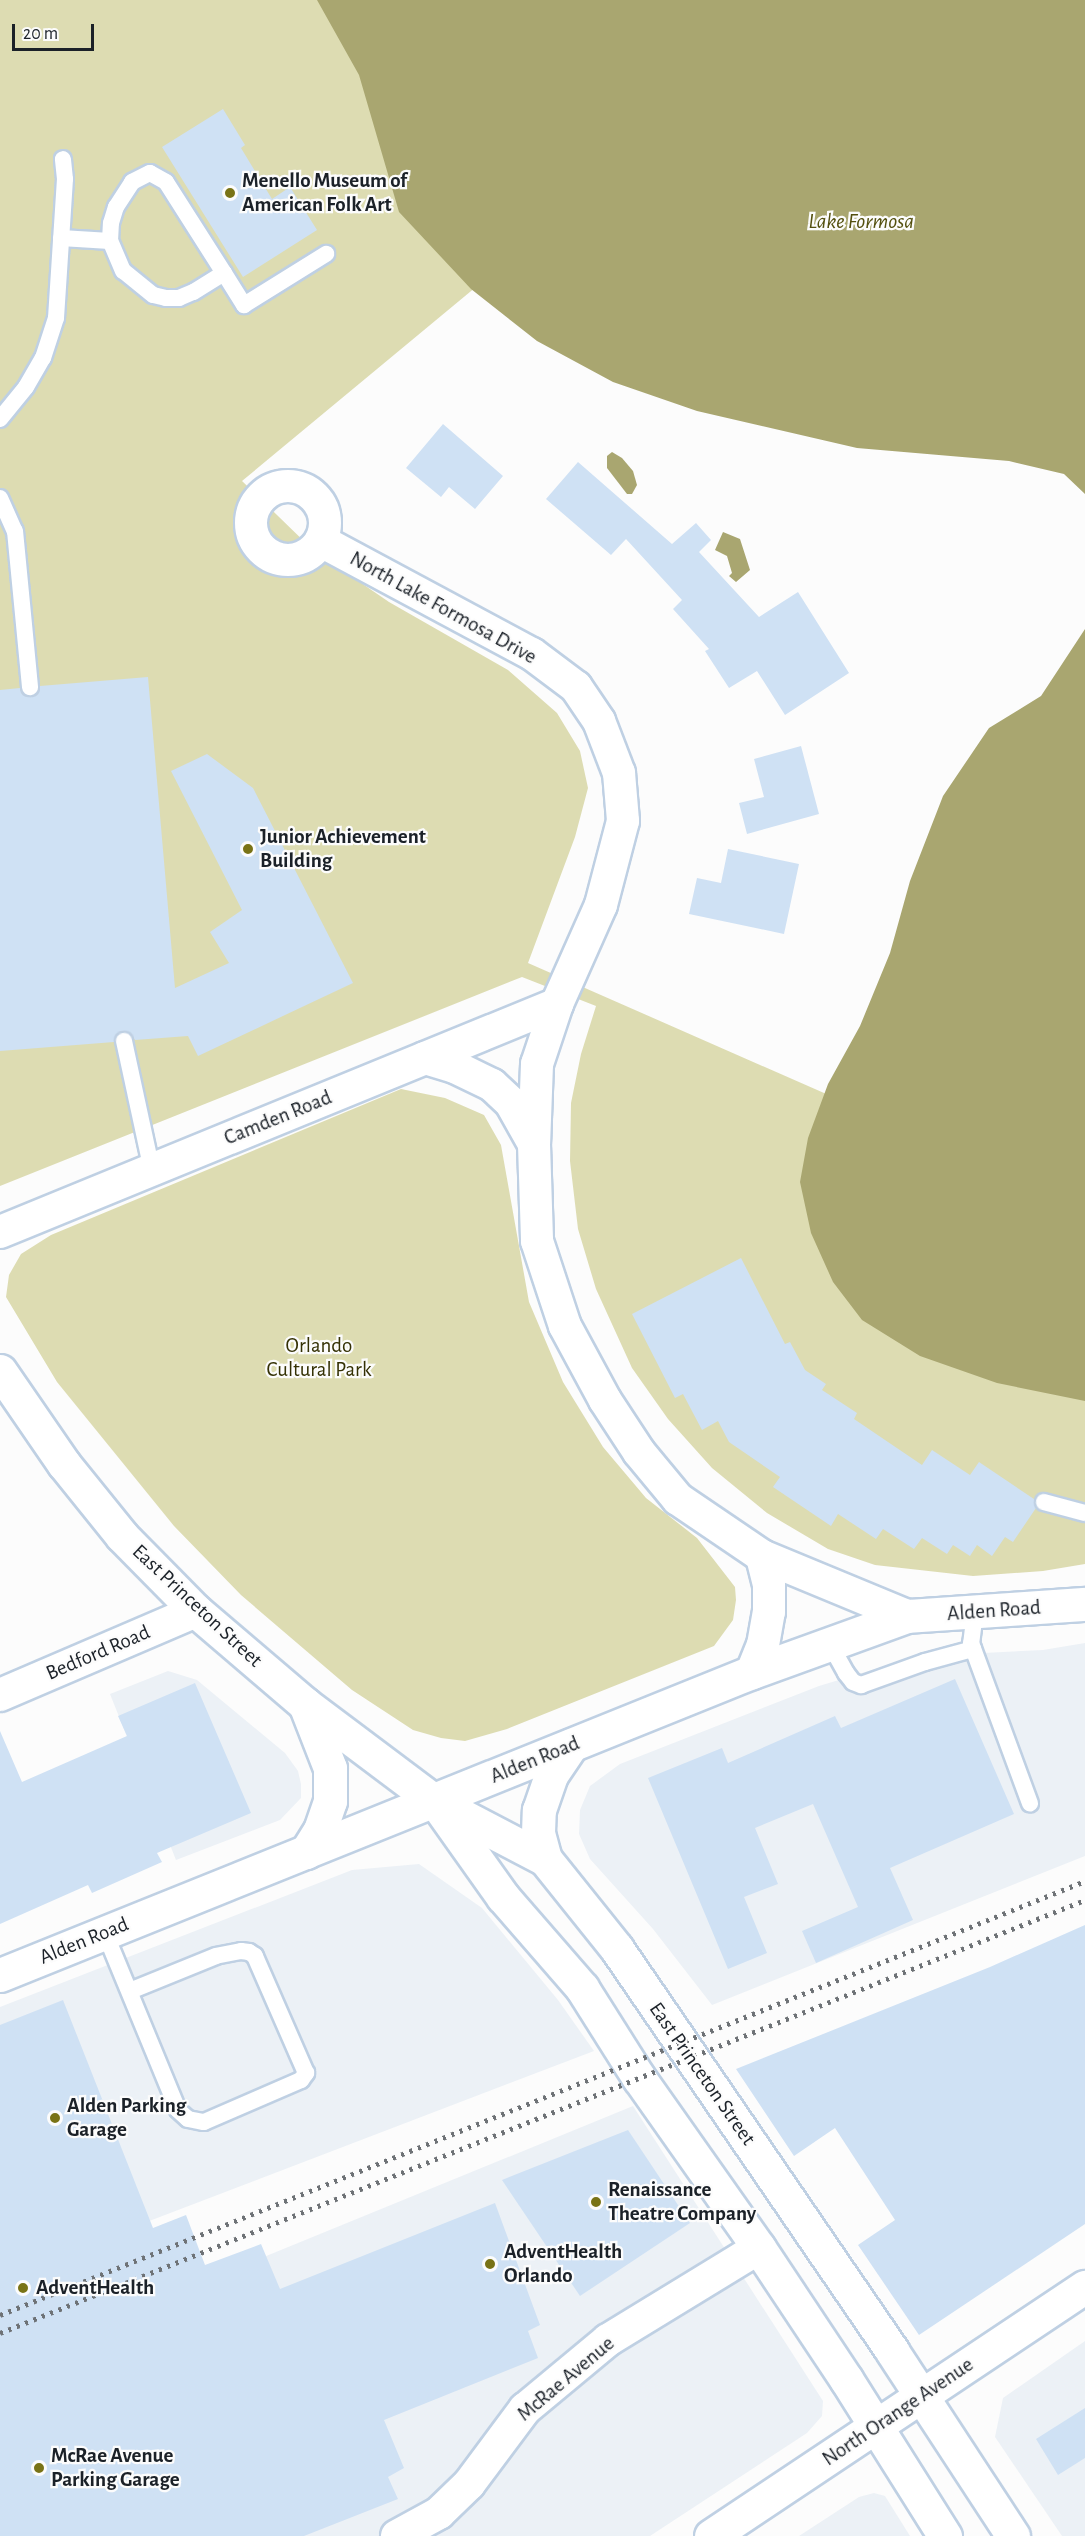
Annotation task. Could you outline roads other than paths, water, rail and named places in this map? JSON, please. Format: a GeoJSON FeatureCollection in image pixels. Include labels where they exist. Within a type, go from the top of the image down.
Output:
{"type":"FeatureCollection","features":[{"type":"Feature","properties":{"kind":"main road","name":"East Princeton Street"},"geometry":{"type":"LineString","coordinates":[[0,1371],[64,1464],[115,1527],[196,1611],[304,1704],[434,1801],[544,1859],[617,1949],[923,2397],[1013,2536]]}},
{"type":"Feature","properties":{"kind":"main road","name":"Alden Road"},"geometry":{"type":"LineString","coordinates":[[0,1975],[752,1672],[907,1616],[1085,1604]]}},
{"type":"Feature","properties":{"kind":"main road"},"geometry":{"type":"LineString","coordinates":[[304,1704],[330,1768],[330,1801],[320,1830],[306,1852]]}},
{"type":"Feature","properties":{"kind":"main road"},"geometry":{"type":"LineString","coordinates":[[544,1859],[538,1833],[539,1810],[551,1775],[571,1745]]}},
{"type":"Feature","properties":{"kind":"main road","name":"East Princeton Street"},"geometry":{"type":"LineString","coordinates":[[434,1801],[503,1898],[582,1988],[639,2078],[759,2248],[878,2427],[945,2536]]}},
{"type":"Feature","properties":{"kind":"main road","name":"North Orange Avenue"},"geometry":{"type":"LineString","coordinates":[[711,2536],[878,2427],[1085,2287]]}},
{"type":"Feature","properties":{"kind":"street","name":"North Lake Formosa Drive"},"geometry":{"type":"LineString","coordinates":[[321,541],[532,654],[576,687],[599,721],[619,772],[623,821],[601,905],[557,1004],[537,1064],[534,1144],[537,1241],[566,1326],[605,1400],[639,1452],[678,1499],[762,1556],[907,1616]]}},
{"type":"Feature","properties":{"kind":"street","name":"Camden Road"},"geometry":{"type":"LineString","coordinates":[[0,1232],[557,1004]]}},
{"type":"Feature","properties":{"kind":"street"},"geometry":{"type":"LineString","coordinates":[[425,1058],[455,1067],[492,1085],[511,1103],[534,1144]]}},
{"type":"Feature","properties":{"kind":"street"},"geometry":{"type":"LineString","coordinates":[[752,1672],[763,1645],[769,1612],[769,1585],[762,1556]]}},
{"type":"Feature","properties":{"kind":"street","name":"Bedford Road"},"geometry":{"type":"LineString","coordinates":[[0,1695],[196,1611]]}},
{"type":"Feature","properties":{"kind":"street","name":"McRae Avenue"},"geometry":{"type":"LineString","coordinates":[[396,2536],[439,2513],[469,2484],[525,2409],[608,2340],[759,2248]]}},
{"type":"Feature","properties":{"kind":"lane"},"geometry":{"type":"LineString","coordinates":[[0,418],[26,387],[43,358],[56,318],[65,179],[63,159]]}},
{"type":"Feature","properties":{"kind":"lane"},"geometry":{"type":"LineString","coordinates":[[224,273],[179,298],[153,295],[123,271],[110,241],[111,223],[123,194],[132,182],[150,173],[166,182],[224,273],[244,305],[326,254]]}},
{"type":"Feature","properties":{"kind":"lane"},"geometry":{"type":"LineString","coordinates":[[61,238],[110,241]]}},
{"type":"Feature","properties":{"kind":"lane"},"geometry":{"type":"LineString","coordinates":[[0,498],[15,531],[30,687]]}},
{"type":"Feature","properties":{"kind":"lane"},"geometry":{"type":"LineString","coordinates":[[124,1041],[152,1170]]}},
{"type":"Feature","properties":{"kind":"lane"},"geometry":{"type":"LineString","coordinates":[[1044,1502],[1085,1513]]}},
{"type":"Feature","properties":{"kind":"lane"},"geometry":{"type":"LineString","coordinates":[[975,1612],[971,1643],[1030,1803]]}},
{"type":"Feature","properties":{"kind":"lane"},"geometry":{"type":"LineString","coordinates":[[830,1644],[846,1674],[853,1682],[861,1685],[925,1662],[973,1649]]}},
{"type":"Feature","properties":{"kind":"lane"},"geometry":{"type":"LineString","coordinates":[[105,1933],[178,2110],[188,2119],[204,2122],[301,2080],[306,2073],[255,1956],[249,1952],[241,1951],[216,1956],[130,1991]]}},
{"type":"Feature","properties":{"kind":"water","name":"Lake Formosa"},"geometry":{"type":"Polygon","coordinates":[[[317,0],[1085,0],[1085,494],[1064,474],[1009,461],[857,448],[697,411],[613,382],[537,341],[471,289],[399,212],[359,75],[317,0]]]}},
{"type":"Feature","properties":{"kind":"water"},"geometry":{"type":"Polygon","coordinates":[[[612,452],[622,458],[633,471],[637,485],[632,494],[627,494],[607,468],[607,456],[612,452]]]}},
{"type":"Feature","properties":{"kind":"water"},"geometry":{"type":"Polygon","coordinates":[[[723,532],[740,539],[750,570],[736,582],[729,576],[732,573],[727,556],[715,550],[723,532]]]}},
{"type":"Feature","properties":{"kind":"water"},"geometry":{"type":"Polygon","coordinates":[[[1085,629],[1085,1401],[997,1383],[920,1356],[862,1320],[833,1282],[811,1233],[800,1182],[808,1138],[828,1084],[860,1026],[890,953],[910,881],[943,796],[989,728],[1041,696],[1085,629]]]}},
{"type":"Feature","properties":{"kind":"railway"},"geometry":{"type":"LineString","coordinates":[[0,2315],[1085,1881]]}},
{"type":"Feature","properties":{"kind":"railway"},"geometry":{"type":"LineString","coordinates":[[0,2333],[1085,1900]]}},
{"type":"Feature","properties":{"kind":"place","name":"Menello Museum of American Folk Art"},"geometry":{"type":"Point","coordinates":[230,193]}},
{"type":"Feature","properties":{"kind":"place","name":"Junior Achievement Building"},"geometry":{"type":"Point","coordinates":[248,849]}},
{"type":"Feature","properties":{"kind":"place","name":"Alden Parking Garage"},"geometry":{"type":"Point","coordinates":[55,2118]}},
{"type":"Feature","properties":{"kind":"place","name":"Renaissance Theatre Company"},"geometry":{"type":"Point","coordinates":[596,2202]}},
{"type":"Feature","properties":{"kind":"place","name":"AdventHealth Orlando"},"geometry":{"type":"Point","coordinates":[490,2264]}},
{"type":"Feature","properties":{"kind":"place","name":"AdventHealth"},"geometry":{"type":"Point","coordinates":[23,2288]}},
{"type":"Feature","properties":{"kind":"place","name":"McRae Avenue Parking Garage"},"geometry":{"type":"Point","coordinates":[39,2468]}},
{"type":"Feature","properties":{"kind":"park label","name":"Orlando Cultural Park"},"geometry":{"type":"Point","coordinates":[319,1358]}}]}
